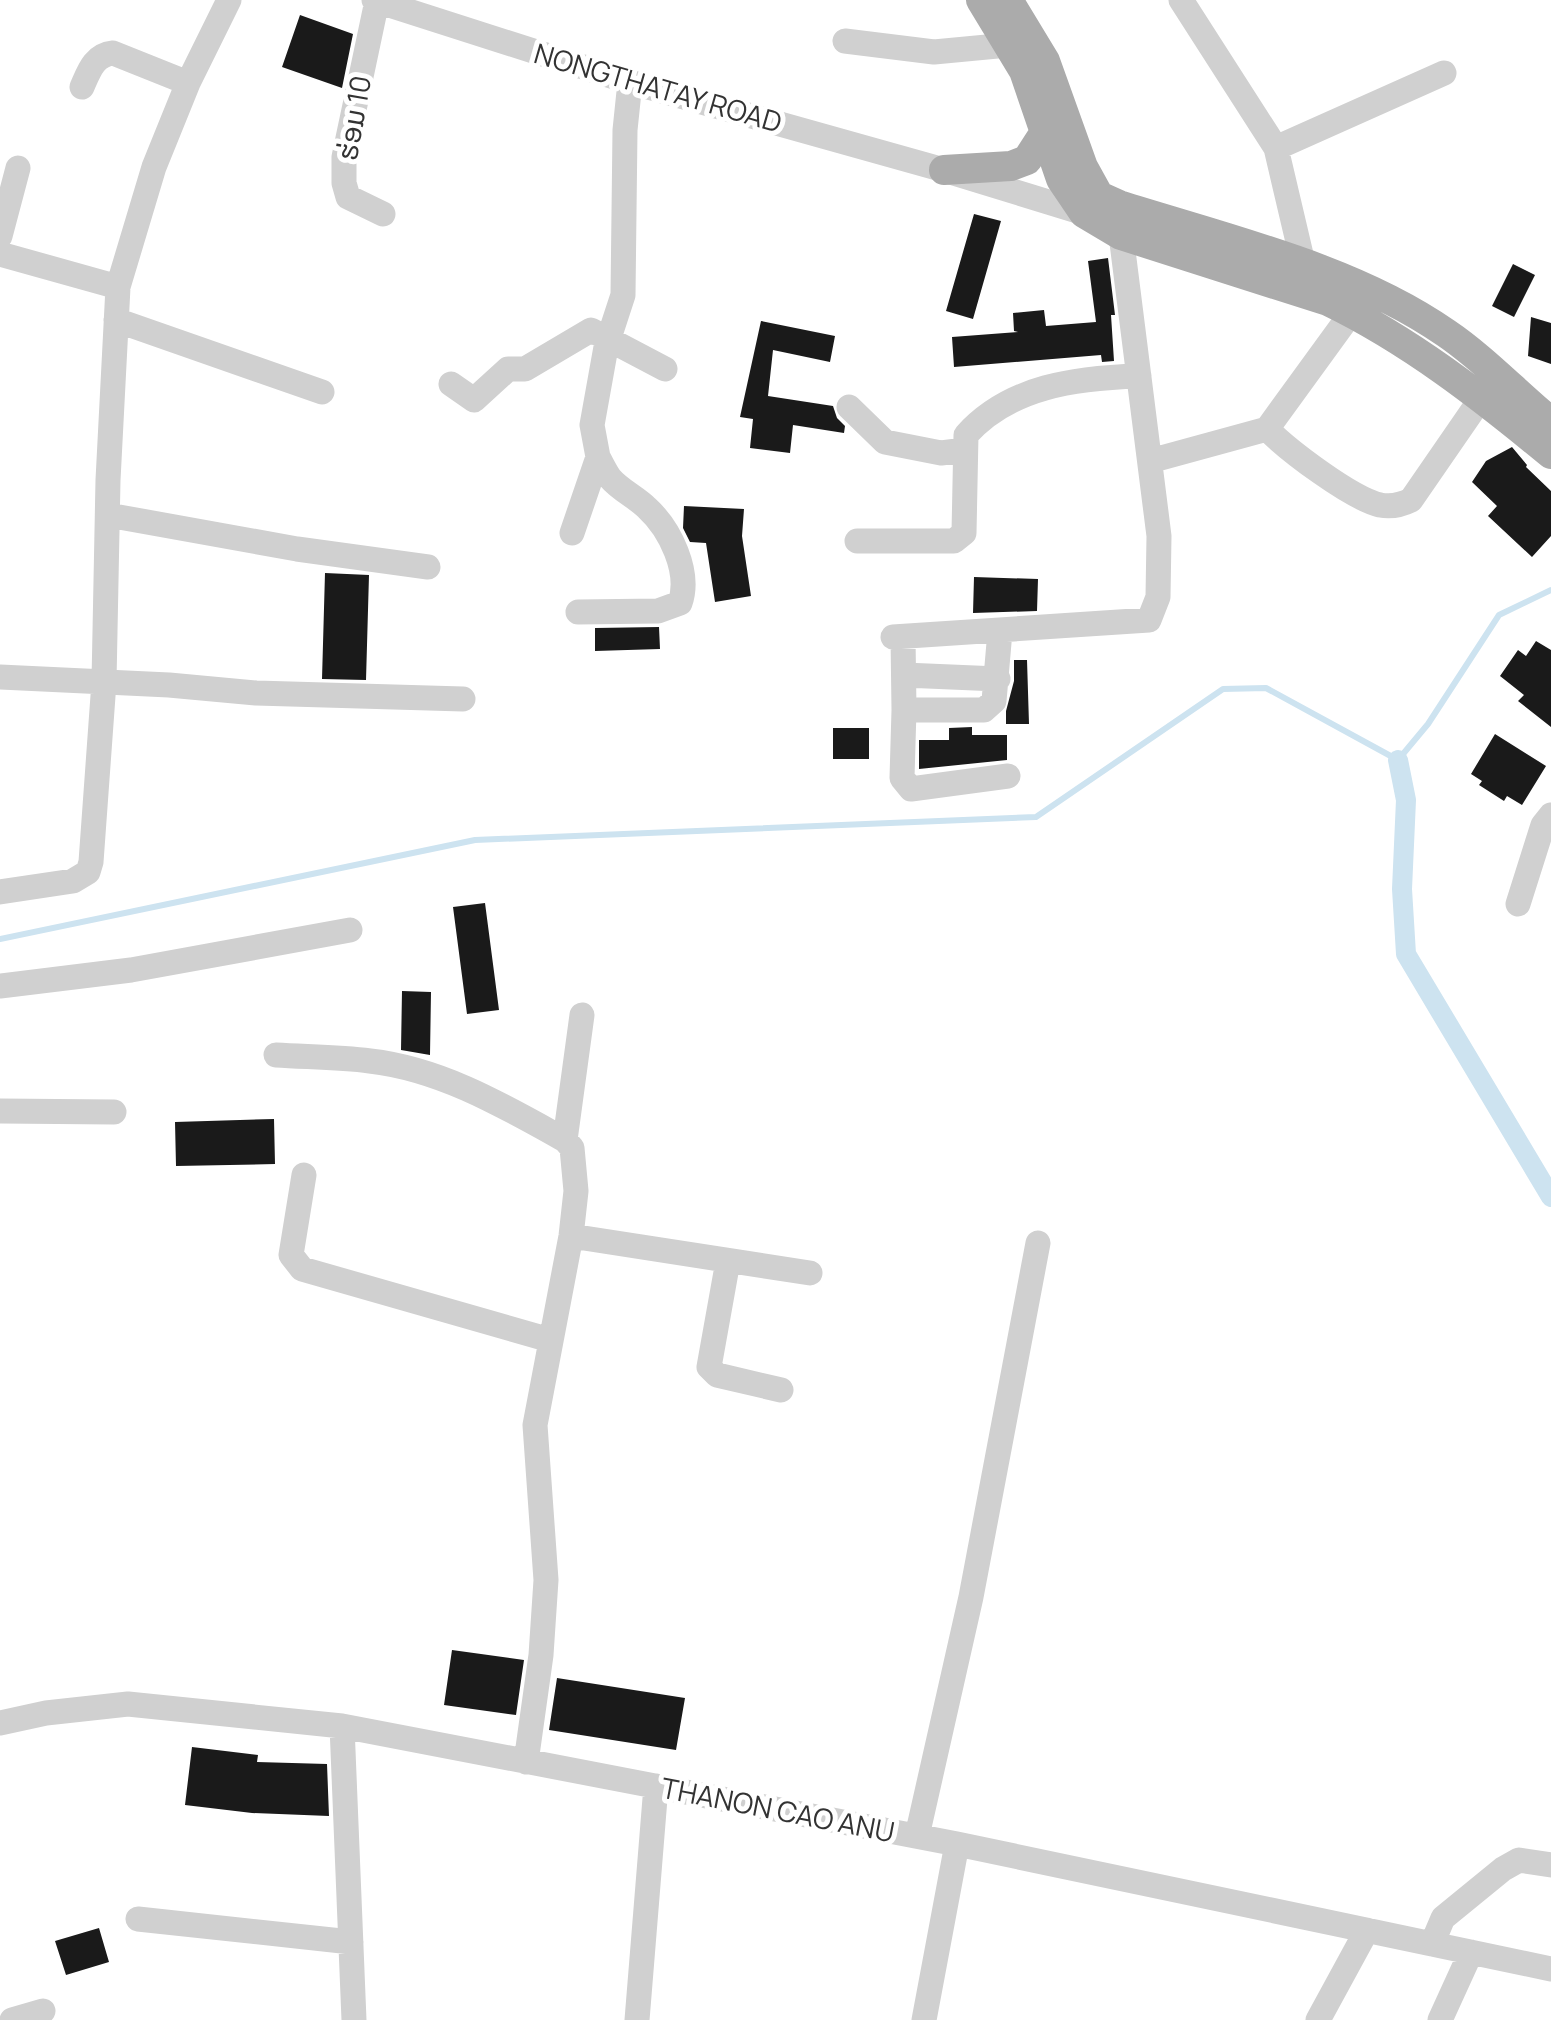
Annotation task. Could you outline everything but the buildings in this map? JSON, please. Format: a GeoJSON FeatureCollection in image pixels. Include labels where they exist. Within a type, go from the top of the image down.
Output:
{"type":"FeatureCollection","features":[{"type":"Feature","properties":{"kind":"main road"},"geometry":{"type":"LineString","coordinates":[[980,0],[1024,70],[1044,135],[1091,204],[1121,235],[1328,300],[1352,312],[1482,396],[1551,454]]}},
{"type":"Feature","properties":{"kind":"main road"},"geometry":{"type":"LineString","coordinates":[[1008,0],[1045,61],[1072,173]]}},
{"type":"Feature","properties":{"kind":"main road"},"geometry":{"type":"LineString","coordinates":[[944,170],[1011,166],[1027,160],[1044,135]]}},
{"type":"Feature","properties":{"kind":"main road"},"geometry":{"type":"LineString","coordinates":[[1091,204],[1119,205],[1303,263],[1384,298],[1446,333],[1551,422]]}},
{"type":"Feature","properties":{"kind":"street"},"geometry":{"type":"LineString","coordinates":[[0,892],[73,881],[88,872],[104,682],[118,287],[154,167],[228,0]]}},
{"type":"Feature","properties":{"kind":"street","name":"NONGTHATAY ROAD"},"geometry":{"type":"LineString","coordinates":[[375,0],[630,82],[944,170]]}},
{"type":"Feature","properties":{"kind":"street","name":"ຮ່ອມ 10"},"geometry":{"type":"LineString","coordinates":[[375,0],[344,157],[344,184],[348,197],[383,214]]}},
{"type":"Feature","properties":{"kind":"street"},"geometry":{"type":"LineString","coordinates":[[1181,0],[1276,148],[1303,263]]}},
{"type":"Feature","properties":{"kind":"street"},"geometry":{"type":"LineString","coordinates":[[846,41],[934,52],[1008,45]]}},
{"type":"Feature","properties":{"kind":"street"},"geometry":{"type":"LineString","coordinates":[[82,87],[94,62],[103,54],[113,53],[188,83]]}},
{"type":"Feature","properties":{"kind":"street"},"geometry":{"type":"LineString","coordinates":[[1276,148],[1444,73]]}},
{"type":"Feature","properties":{"kind":"street"},"geometry":{"type":"LineString","coordinates":[[578,612],[658,611],[680,603],[684,594],[678,554],[650,510],[612,481],[598,457],[592,425],[609,339],[623,295],[624,130],[630,82]]}},
{"type":"Feature","properties":{"kind":"street"},"geometry":{"type":"LineString","coordinates":[[0,236],[18,168]]}},
{"type":"Feature","properties":{"kind":"street"},"geometry":{"type":"LineString","coordinates":[[944,170],[1025,183],[1072,173]]}},
{"type":"Feature","properties":{"kind":"street"},"geometry":{"type":"LineString","coordinates":[[944,170],[1091,204]]}},
{"type":"Feature","properties":{"kind":"street"},"geometry":{"type":"LineString","coordinates":[[1008,776],[911,789],[902,778],[904,674],[898,637],[1148,620],[1158,597],[1159,551],[1121,235]]}},
{"type":"Feature","properties":{"kind":"street"},"geometry":{"type":"LineString","coordinates":[[0,254],[118,287]]}},
{"type":"Feature","properties":{"kind":"street"},"geometry":{"type":"LineString","coordinates":[[1150,461],[1267,429],[1352,312]]}},
{"type":"Feature","properties":{"kind":"street"},"geometry":{"type":"LineString","coordinates":[[116,320],[322,392]]}},
{"type":"Feature","properties":{"kind":"street"},"geometry":{"type":"LineString","coordinates":[[451,384],[474,400],[508,369],[524,369],[589,331],[665,369]]}},
{"type":"Feature","properties":{"kind":"street"},"geometry":{"type":"LineString","coordinates":[[857,540],[954,541],[964,533],[966,435],[981,418],[1029,392],[1087,377],[1139,376]]}},
{"type":"Feature","properties":{"kind":"street"},"geometry":{"type":"LineString","coordinates":[[1267,429],[1366,500],[1385,506],[1400,505],[1411,500],[1482,396]]}},
{"type":"Feature","properties":{"kind":"street"},"geometry":{"type":"LineString","coordinates":[[848,407],[885,442],[941,453],[965,450]]}},
{"type":"Feature","properties":{"kind":"street"},"geometry":{"type":"LineString","coordinates":[[572,533],[598,457]]}},
{"type":"Feature","properties":{"kind":"street"},"geometry":{"type":"LineString","coordinates":[[108,515],[297,549],[428,567]]}},
{"type":"Feature","properties":{"kind":"street"},"geometry":{"type":"LineString","coordinates":[[904,710],[989,709],[998,679],[1000,631]]}},
{"type":"Feature","properties":{"kind":"street"},"geometry":{"type":"LineString","coordinates":[[904,674],[998,679]]}},
{"type":"Feature","properties":{"kind":"street"},"geometry":{"type":"LineString","coordinates":[[0,677],[256,693],[463,699]]}},
{"type":"Feature","properties":{"kind":"street"},"geometry":{"type":"LineString","coordinates":[[1518,904],[1543,825],[1551,816]]}},
{"type":"Feature","properties":{"kind":"street"},"geometry":{"type":"LineString","coordinates":[[0,986],[131,970],[350,930]]}},
{"type":"Feature","properties":{"kind":"street"},"geometry":{"type":"LineString","coordinates":[[565,1140],[582,1015]]}},
{"type":"Feature","properties":{"kind":"street"},"geometry":{"type":"LineString","coordinates":[[276,1055],[372,1061],[432,1075],[492,1100],[565,1140],[572,1148],[572,1236],[535,1425],[546,1580],[541,1656],[526,1762]]}},
{"type":"Feature","properties":{"kind":"street"},"geometry":{"type":"LineString","coordinates":[[0,1111],[114,1112]]}},
{"type":"Feature","properties":{"kind":"street"},"geometry":{"type":"LineString","coordinates":[[304,1175],[292,1254],[302,1269],[550,1340]]}},
{"type":"Feature","properties":{"kind":"street"},"geometry":{"type":"LineString","coordinates":[[572,1236],[810,1274]]}},
{"type":"Feature","properties":{"kind":"street"},"geometry":{"type":"LineString","coordinates":[[917,1836],[972,1597],[1038,1243]]}},
{"type":"Feature","properties":{"kind":"street"},"geometry":{"type":"LineString","coordinates":[[728,1261],[709,1367],[716,1375],[780,1390]]}},
{"type":"Feature","properties":{"kind":"street","name":"THANON CAO ANU"},"geometry":{"type":"LineString","coordinates":[[0,1723],[46,1713],[128,1704],[342,1726],[957,1844],[1551,1969]]}},
{"type":"Feature","properties":{"kind":"street"},"geometry":{"type":"LineString","coordinates":[[342,1726],[354,2020]]}},
{"type":"Feature","properties":{"kind":"street"},"geometry":{"type":"LineString","coordinates":[[638,2020],[656,1786]]}},
{"type":"Feature","properties":{"kind":"street"},"geometry":{"type":"LineString","coordinates":[[924,2020],[957,1844]]}},
{"type":"Feature","properties":{"kind":"street"},"geometry":{"type":"LineString","coordinates":[[1432,1944],[1443,1918],[1503,1869],[1519,1860],[1551,1864]]}},
{"type":"Feature","properties":{"kind":"street"},"geometry":{"type":"LineString","coordinates":[[138,1919],[351,1942]]}},
{"type":"Feature","properties":{"kind":"street"},"geometry":{"type":"LineString","coordinates":[[1318,2020],[1367,1930]]}},
{"type":"Feature","properties":{"kind":"street"},"geometry":{"type":"LineString","coordinates":[[1440,2020],[1471,1952]]}},
{"type":"Feature","properties":{"kind":"street"},"geometry":{"type":"LineString","coordinates":[[12,2020],[43,2011]]}},
{"type":"Feature","properties":{"kind":"waterway"},"geometry":{"type":"LineString","coordinates":[[0,939],[475,840],[1036,817],[1223,689],[1266,688],[1398,760],[1428,724],[1499,615],[1551,590]]}},
{"type":"Feature","properties":{"kind":"waterway"},"geometry":{"type":"LineString","coordinates":[[1398,760],[1406,800],[1402,889],[1406,954],[1551,1197]]}}]}
